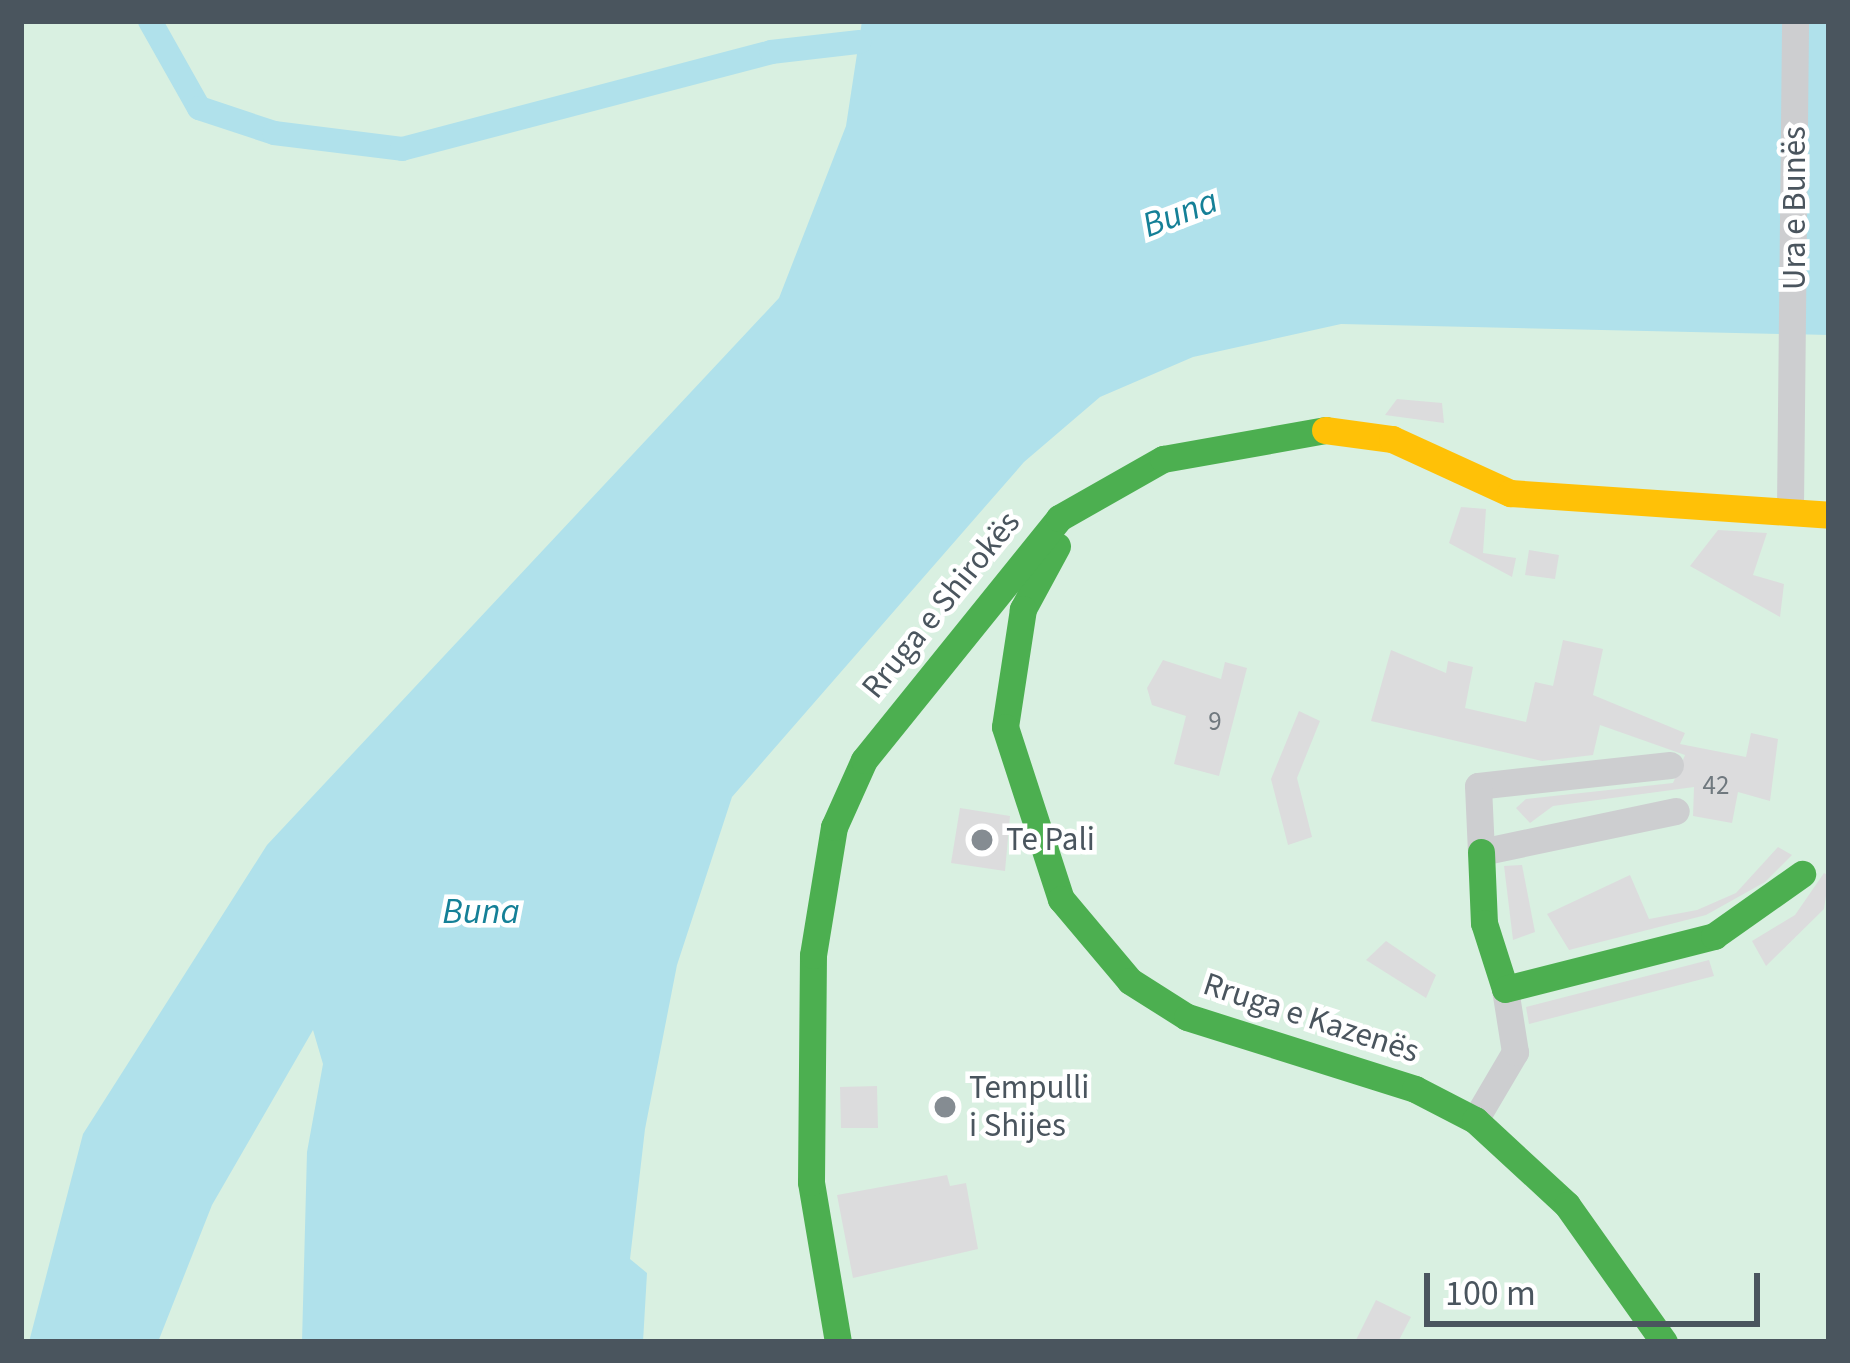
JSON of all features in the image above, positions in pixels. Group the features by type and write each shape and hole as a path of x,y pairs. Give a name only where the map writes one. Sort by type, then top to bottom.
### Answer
{"street":[{"name":"Ura e Bunës","path":"1790,506 1796,395 1795,21"},
{"name":"Rruga e Shirokës","path":"838,1342 812,1207 812,1080 815,938 842,801 1037,539 1126,472 1249,438 1344,429 1510,493 1790,506 1829,515"},
{"name":"Rruga e Kazenës","path":"1126,472 1116,496 1043,561 1010,685 1005,727 1020,793 1061,898 1130,981 1187,1017 1415,1089 1475,1120 1567,1205 1664,1342"},
{"path":"1475,1120 1515,1052 1505,988 1484,923 1478,786 1670,765"},
{"path":"1480,852 1676,811"},
{"path":"1505,988 1714,936 1779,900 1802,874"}],"green space":[{"path":"21,21 1829,21 1829,1342 21,1342"}],"water":[{"name":"Buna","path":"862,21 1829,21 1829,335 1341,324 1193,357 1100,397 1024,462 732,797 677,965 645,1129 630,1259 647,1273 643,1342 302,1342 307,1152 323,1064 313,1030 212,1205 158,1342 29,1342 83,1134 267,845 779,298 846,126"}],"building":[{"path":"1397,399 1442,403 1444,423 1385,415"},
{"path":"1461,507 1486,509 1483,553 1516,558 1512,577 1449,543"},
{"path":"1718,530 1767,533 1753,575 1784,584 1780,617 1690,566"},
{"path":"1529,550 1559,555 1555,579 1525,575"},
{"path":"1563,640 1603,649 1593,695 1685,733 1680,744 1746,757 1751,733 1778,739 1770,801 1738,792 1732,823 1693,816 1694,787 1553,806 1530,823 1516,808 1526,799 1673,783 1685,755 1600,725 1593,755 1542,761 1371,721 1391,650 1446,673 1448,661 1473,667 1465,708 1526,722 1535,682 1553,686"},
{"path":"1163,660 1221,679 1225,662 1247,668 1219,776 1174,764 1186,716 1152,705 1147,688"},
{"path":"1299,711 1320,721 1297,778 1312,837 1288,845 1271,779"},
{"name":"Te Pali","path":"960,808 1010,816 1005,871 951,863"},
{"path":"1778,847 1792,855 1765,882 1706,915 1569,950 1547,914 1630,875 1649,919 1697,910 1736,893"},
{"path":"1522,865 1535,932 1513,940 1504,866"},
{"path":"1824,873 1829,876 1824,909 1766,966 1752,941 1795,915"},
{"path":"1386,941 1436,975 1426,998 1366,960"},
{"path":"1709,960 1714,976 1529,1024 1526,1007"},
{"path":"877,1086 878,1128 841,1128 840,1087"},
{"path":"947,1175 950,1186 966,1183 978,1249 853,1278 837,1195"},
{"path":"1376,1300 1411,1317 1398,1342 1355,1342"}],"waterway":[{"path":"150,21 199,108 274,133 402,149 771,52 859,42"}],"traffic: fast":[{"path":"838,1342 811,1182 813,955 834,827 864,760 1059,518 1163,459 1325,430"},
{"path":"1057,546 1023,609 1005,727 1061,899 1130,981 1187,1017 1415,1089 1475,1120 1567,1205 1664,1342"},
{"path":"1481,852 1484,923 1505,989 1714,936 1802,874"}],"traffic: slow":[{"path":"1325,430 1392,439 1510,493 1829,515"}],"place":[{"name":"Te Pali","path":"982,840"},
{"name":"Tempulli i Shijes","path":"945,1107"}]}
